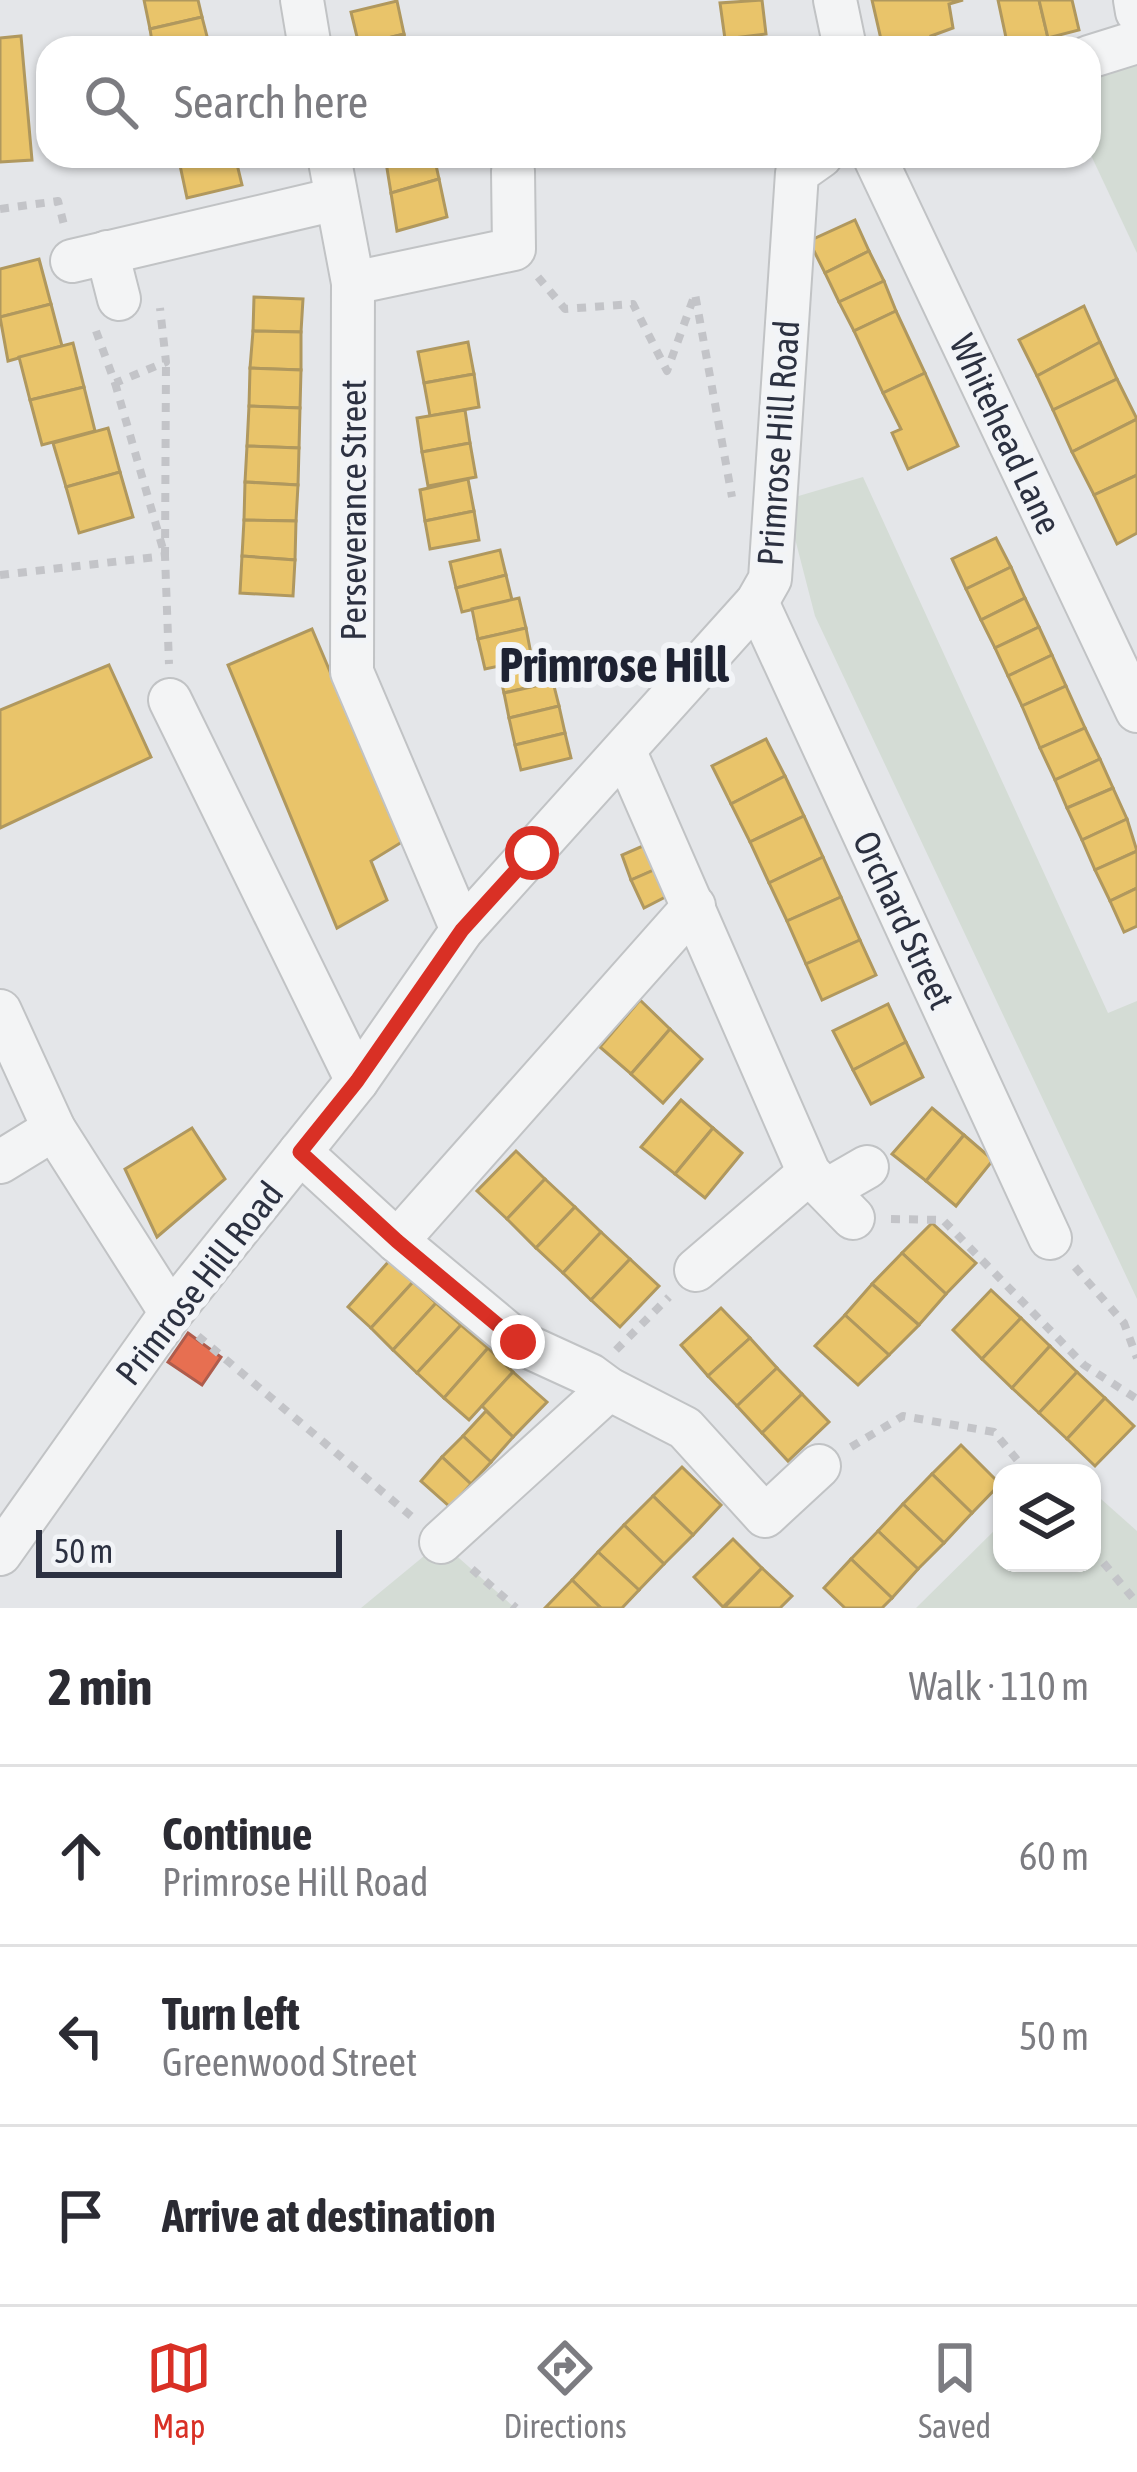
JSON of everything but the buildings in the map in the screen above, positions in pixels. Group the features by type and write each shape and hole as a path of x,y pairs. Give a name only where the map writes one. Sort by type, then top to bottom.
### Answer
{"street":[{"path":"302,0 308,36"},
{"path":"836,0 843,36"},
{"path":"1135,0 1137,12"},
{"path":"1101,53 1137,42"},
{"name":"Perseverance Street","path":"331,168 353,283 352,672 462,930"},
{"name":"Primrose Hill Road","path":"0,1553 171,1313 357,1081 462,930 758,602 770,578 797,173 804,168"},
{"name":"Whitehead Lane","path":"880,168 1137,712"},
{"path":"353,283 514,249 513,171"},
{"path":"119,299 90,257 336,199"},
{"name":"Orchard Street","path":"758,602 1050,1238"},
{"path":"170,700 357,1081"},
{"path":"625,752 830,1194"},
{"path":"397,1241 694,906"},
{"path":"0,1011 54,1129 171,1313"},
{"path":"0,1162 54,1129"},
{"path":"300,1152 518,1342 686,1428 765,1516 819,1466"},
{"path":"696,1270 830,1194 867,1167"},
{"path":"441,1542 600,1382"}],"path":[{"path":"514,249 565,309 633,304 668,371 695,294 734,507"},
{"path":"166,362 170,700"},
{"path":"115,383 165,556"},
{"path":"0,575 165,556"},
{"path":"830,1194 943,1220 1084,1365 1137,1399"},
{"path":"1050,1238 1124,1323 1137,1358"},
{"path":"600,1382 696,1270"},
{"path":"171,1313 516,1608"},
{"path":"819,1466 903,1416 994,1432 1021,1464"},
{"path":"1101,1560 1137,1603"}],"shaded area":[{"path":"1137,47 1137,253 1097,168 1101,168 1101,58"},
{"path":"863,477 1108,1013 1137,1001 1137,1299 815,616 785,500"},
{"path":"1101,1499 1137,1531 1137,1608 916,1608 993,1532 993,1572 1101,1572"},
{"path":"441,1542 515,1608 361,1608"}],"district":[{"name":"Primrose Hill","path":"614,665"}],"route":[{"path":"518,1342 300,1152 357,1081 462,930 532,853"}]}
